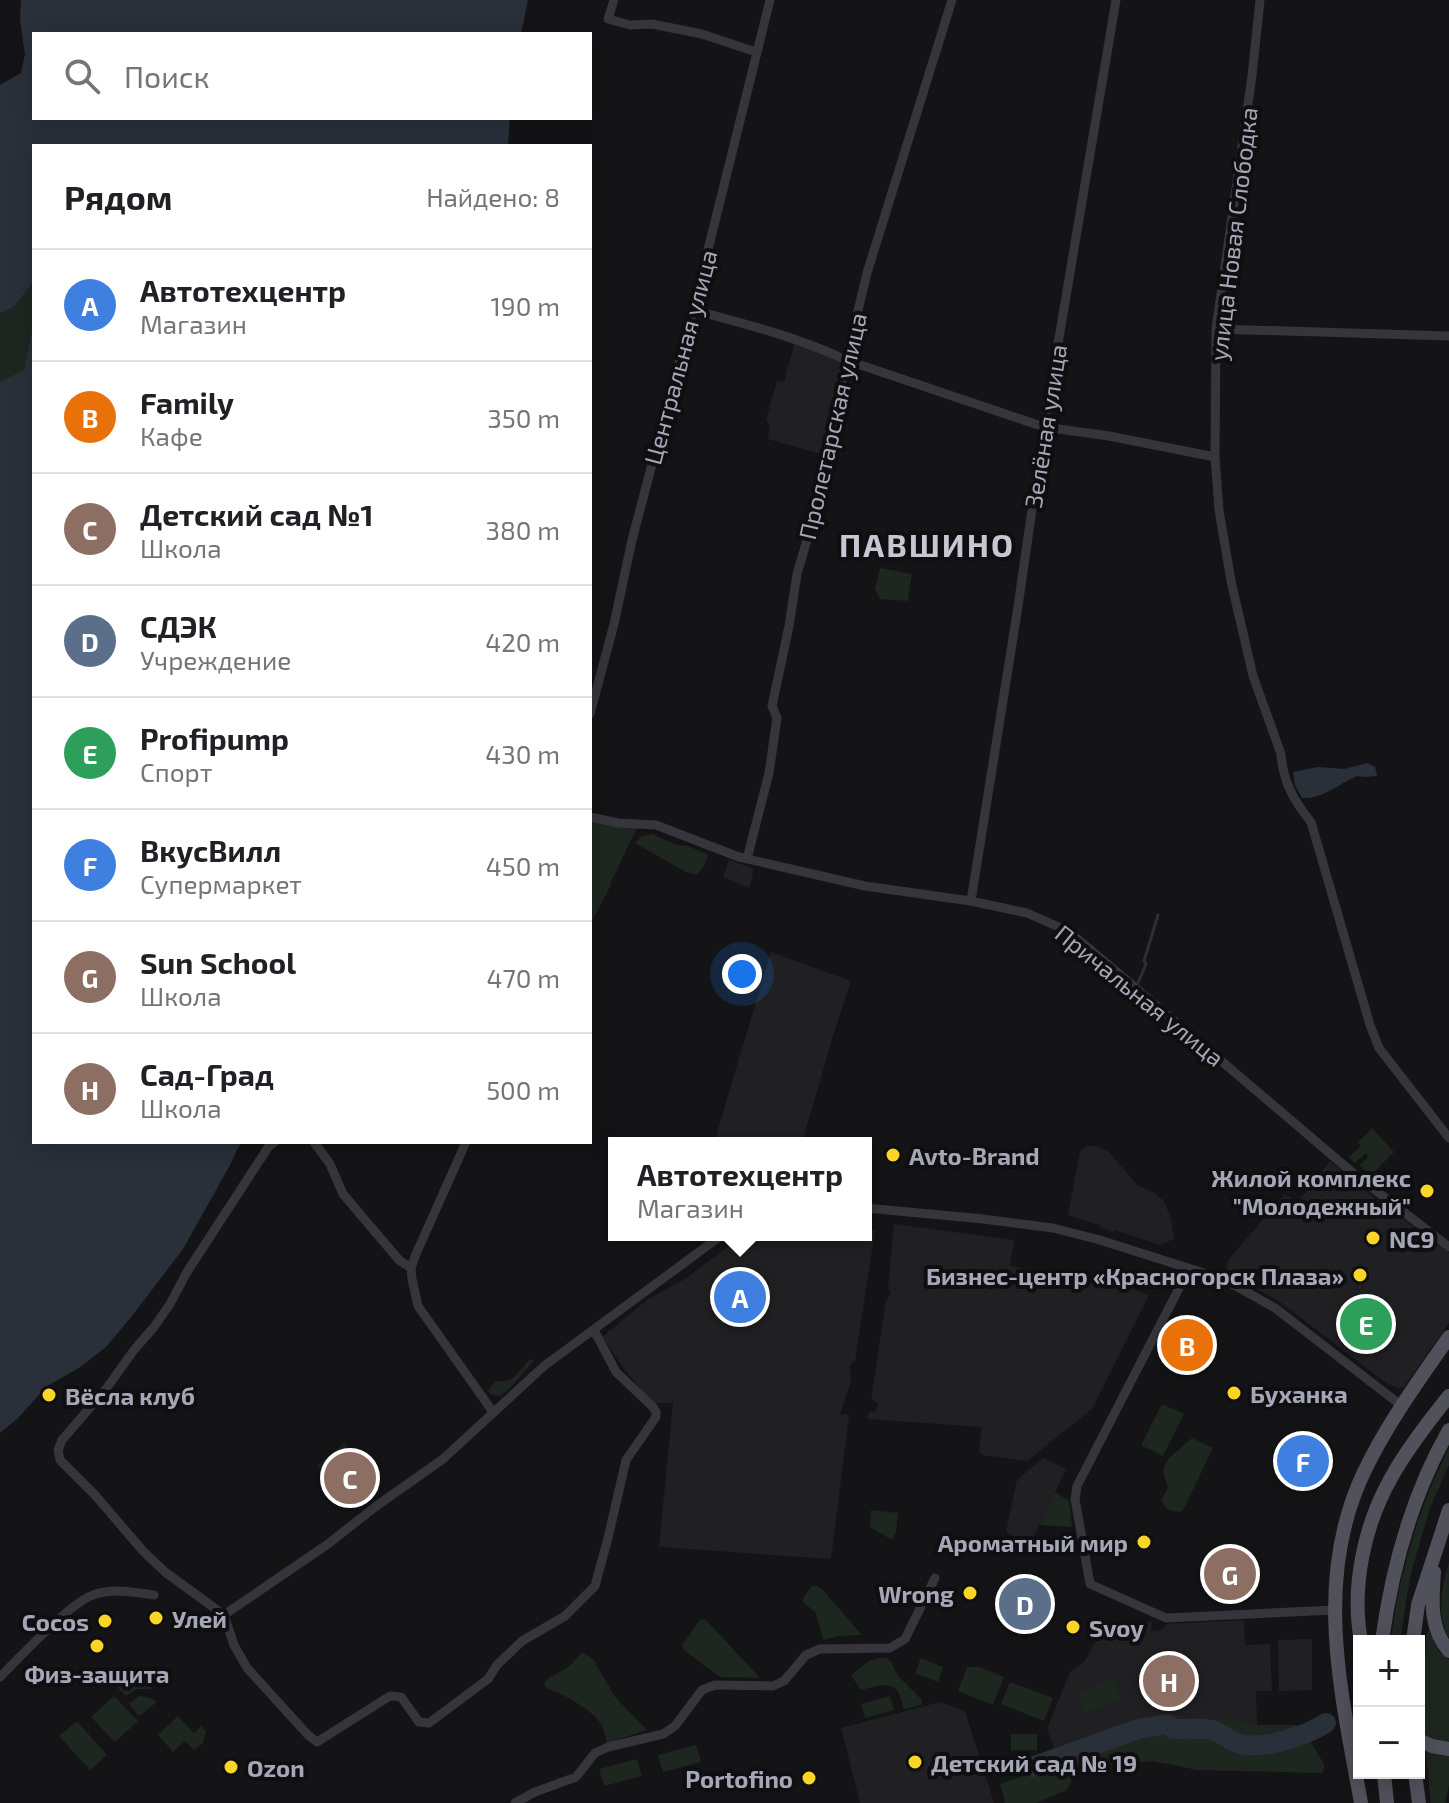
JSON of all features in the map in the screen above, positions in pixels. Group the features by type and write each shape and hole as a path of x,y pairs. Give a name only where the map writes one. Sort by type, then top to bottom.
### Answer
{"main road":[{"path":"1361,1803 1338,1672 1334,1610 1337,1561 1348,1517 1377,1446 1449,1337"},
{"path":"1360,1635 1358,1583 1364,1546 1375,1511 1390,1478 1449,1396"},
{"path":"1383,1635 1403,1538 1428,1470 1446,1436"},
{"path":"1414,1635 1418,1605 1449,1510"},
{"path":"1436,1546 1433,1619 1441,1642 1449,1651"},
{"path":"1425,1743 1449,1749"},
{"path":"1385,1779 1387,1803"},
{"path":"1416,1779 1419,1803"}],"street":[{"path":"614,0 608,19 630,25 652,24 702,34 756,52"},
{"name":"Центральная улица","path":"592,706 770,0"},
{"name":"Пролетарская улица","path":"747,859 769,773 777,718 772,706 797,574 830,448 846,360 867,273 952,0"},
{"name":"Зелёная улица","path":"971,901 1044,427 1116,0"},
{"name":"улица Новая Слободка","path":"1260,0 1216,329 1215,457 1219,510 1231,581 1253,676 1281,754 1287,785 1295,802 1311,822 1370,1025 1379,1048 1446,1135"},
{"path":"693,310 779,333 846,360 1044,427 1215,457"},
{"path":"1216,329 1449,336"},
{"name":"Причальная улица","path":"592,817 618,823 656,825 747,859 865,886 971,901 1027,913 1068,931 1353,1173 1449,1247"},
{"path":"272,1144 154,1327 62,1440 58,1450 60,1460 143,1551 165,1572 224,1615 234,1645 247,1668 317,1742 390,1696 401,1697 419,1722 429,1723 488,1679 497,1665 522,1641 565,1616 595,1586 626,1460 656,1417 656,1412 616,1372 594,1330"},
{"path":"315,1144 330,1164 343,1194 399,1260 411,1268"},
{"path":"465,1144 411,1268 418,1306 493,1412"},
{"path":"872,1209 1053,1228 1100,1240 1236,1286 1275,1308 1402,1406"},
{"path":"224,1615 328,1544 443,1459 544,1366 714,1241"},
{"path":"1189,1269 1077,1486 1075,1499 1090,1584 1166,1618 1334,1610"},
{"path":"515,1803 576,1777 599,1751 663,1734 675,1726 702,1690 715,1685 773,1686 784,1681 806,1655 820,1649 890,1648 905,1639 935,1578"},
{"path":"0,1677 79,1603 91,1596 128,1590 154,1595"}],"shaded area":[{"path":"21,0 528,0 521,32 32,32 32,120 510,120 508,144 32,144 32,284 14,307 0,313 0,85 21,73 25,54 20,20"},
{"path":"32,284 32,329 24,371 0,382 0,313 14,307"},
{"path":"32,329 32,1144 241,1144 183,1249 132,1316 106,1347 79,1368 47,1386 0,1433 0,382 24,370"},
{"path":"795,342 843,365 821,454 768,439 770,424 766,420 777,381 784,382"},
{"path":"880,568 912,574 908,601 880,599 875,589"},
{"path":"1368,763 1375,767 1377,776 1357,776 1317,796 1302,798 1295,785 1293,772 1318,767 1344,769"},
{"path":"592,822 637,827 592,921"},
{"path":"652,834 708,855 704,866 697,875 686,872 635,843 642,836"},
{"path":"729,860 754,869 749,888 723,877"},
{"path":"771,952 851,981 804,1137 716,1137"},
{"path":"1372,1128 1394,1152 1370,1176 1360,1165 1368,1157 1366,1153 1355,1163 1349,1157 1361,1146 1358,1142"},
{"path":"1086,1146 1107,1150 1138,1186 1164,1201 1174,1239 1160,1245 1068,1215 1080,1152"},
{"path":"1330,1161 1449,1253 1449,1323 1404,1387 1389,1385 1280,1302 1225,1273 1228,1260 1285,1194 1297,1203"},
{"path":"894,1224 1014,1240 1010,1266 1096,1283 1106,1279 1149,1295 1092,1409 1027,1461 982,1455 979,1451 982,1427 867,1419 869,1412 876,1411 878,1403 871,1400 886,1301 891,1293 888,1288"},
{"path":"872,1230 875,1230 855,1361 850,1365 851,1382 840,1414 849,1415 831,1559 659,1547 673,1403 652,1403 602,1337 647,1300 683,1280 736,1241 872,1241"},
{"path":"530,1359 534,1361 511,1387 500,1396 490,1394 488,1390 496,1381 511,1379"},
{"path":"1162,1404 1184,1414 1163,1456 1141,1445"},
{"path":"1192,1438 1213,1448 1182,1512 1168,1510 1161,1501 1168,1488 1163,1470 1169,1458"},
{"path":"344,1443 380,1490 354,1510 317,1466"},
{"path":"1449,1448 1449,1465 1430,1508 1410,1577 1401,1635 1392,1635 1411,1542"},
{"path":"1043,1458 1066,1469 1030,1544 1006,1532 1017,1480"},
{"path":"1055,1492 1069,1501 1072,1527 1039,1525"},
{"path":"871,1510 898,1513 892,1540 870,1527"},
{"path":"1449,1562 1449,1638 1441,1610"},
{"path":"812,1586 822,1589 862,1635 823,1640 816,1613 803,1602"},
{"path":"703,1619 760,1678 720,1677 684,1650 683,1644"},
{"path":"1244,1620 1245,1645 1270,1644 1272,1691 1256,1691 1257,1725 1245,1722 1123,1726 1054,1748 1047,1729 1070,1672 1084,1662 1105,1624 1152,1622 1151,1631 1162,1630 1167,1624"},
{"path":"1427,1632 1438,1650 1449,1660 1449,1784 1445,1803 1431,1803 1425,1732"},
{"path":"1312,1639 1312,1690 1279,1691 1278,1640"},
{"path":"583,1652 593,1659 615,1697 647,1730 607,1743 601,1724 591,1713 546,1688 544,1684 549,1678 570,1665"},
{"path":"879,1658 891,1662 898,1676 922,1700 921,1705 904,1709 893,1687 861,1690 851,1675 869,1661"},
{"path":"921,1658 943,1667 938,1682 915,1673"},
{"path":"967,1667 980,1667 1004,1677 993,1705 958,1691"},
{"path":"154,1675 151,1689 137,1689 126,1696 114,1684 130,1676"},
{"path":"1113,1678 1121,1698 1086,1713 1077,1693"},
{"path":"1010,1682 1053,1698 1044,1721 1001,1704"},
{"path":"114,1696 138,1721 115,1742 91,1717"},
{"path":"139,1696 157,1702 139,1716 129,1704"},
{"path":"890,1696 894,1710 865,1718 861,1704"},
{"name":"Детский сад № 19","path":"940,1702 965,1711 994,1803 860,1803 841,1728"},
{"path":"178,1716 194,1733 201,1726 206,1731 203,1743 194,1750 185,1741 173,1752 158,1735"},
{"path":"1231,1719 1257,1725 1300,1725 1324,1764 1323,1773 1197,1770 1153,1761 1099,1766 1072,1779 1067,1790 1036,1803 1005,1803 1000,1784 1104,1746 1123,1726"},
{"path":"77,1721 107,1755 90,1770 59,1736"},
{"path":"1011,1734 1037,1734 1037,1750 1011,1750"},
{"path":"696,1745 701,1762 663,1772 658,1755"},
{"path":"637,1759 642,1776 604,1786 599,1769"}],"waterway":[{"path":"1138,983 1158,915"},
{"path":"1032,1767 1138,1729 1168,1724 1173,1729 1212,1730 1236,1743 1261,1745 1284,1741 1326,1723"}],"place":[{"name":"Avto-Brand","path":"893,1155"},
{"name":"Жилой комплекс \"Молодежный\"","path":"1427,1191"},
{"name":"NC9","path":"1373,1238"},
{"name":"Бизнес-центр «Красногорск Плаза»","path":"1360,1275"},
{"name":"Автотехцентр","path":"740,1297"},
{"name":"Profipump","path":"1366,1324"},
{"name":"Family","path":"1187,1345"},
{"name":"Буханка","path":"1234,1393"},
{"name":"Вёсла клуб","path":"49,1395"},
{"name":"ВкусВилл","path":"1303,1461"},
{"name":"Детский сад №1","path":"350,1478"},
{"name":"Ароматный мир","path":"1144,1542"},
{"name":"Sun School","path":"1230,1574"},
{"name":"Wrong","path":"970,1593"},
{"name":"СДЭК","path":"1025,1604"},
{"name":"Улей","path":"156,1618"},
{"name":"Cocos","path":"105,1621"},
{"name":"Svoy","path":"1073,1627"},
{"name":"Физ-защита","path":"97,1646"},
{"name":"Сад-Град","path":"1169,1681"},
{"name":"Детский сад № 19","path":"915,1762"},
{"name":"Ozon","path":"231,1767"},
{"name":"Portofino","path":"809,1778"}],"district":[{"name":"ПАВШИНО","path":"927,544"}]}
